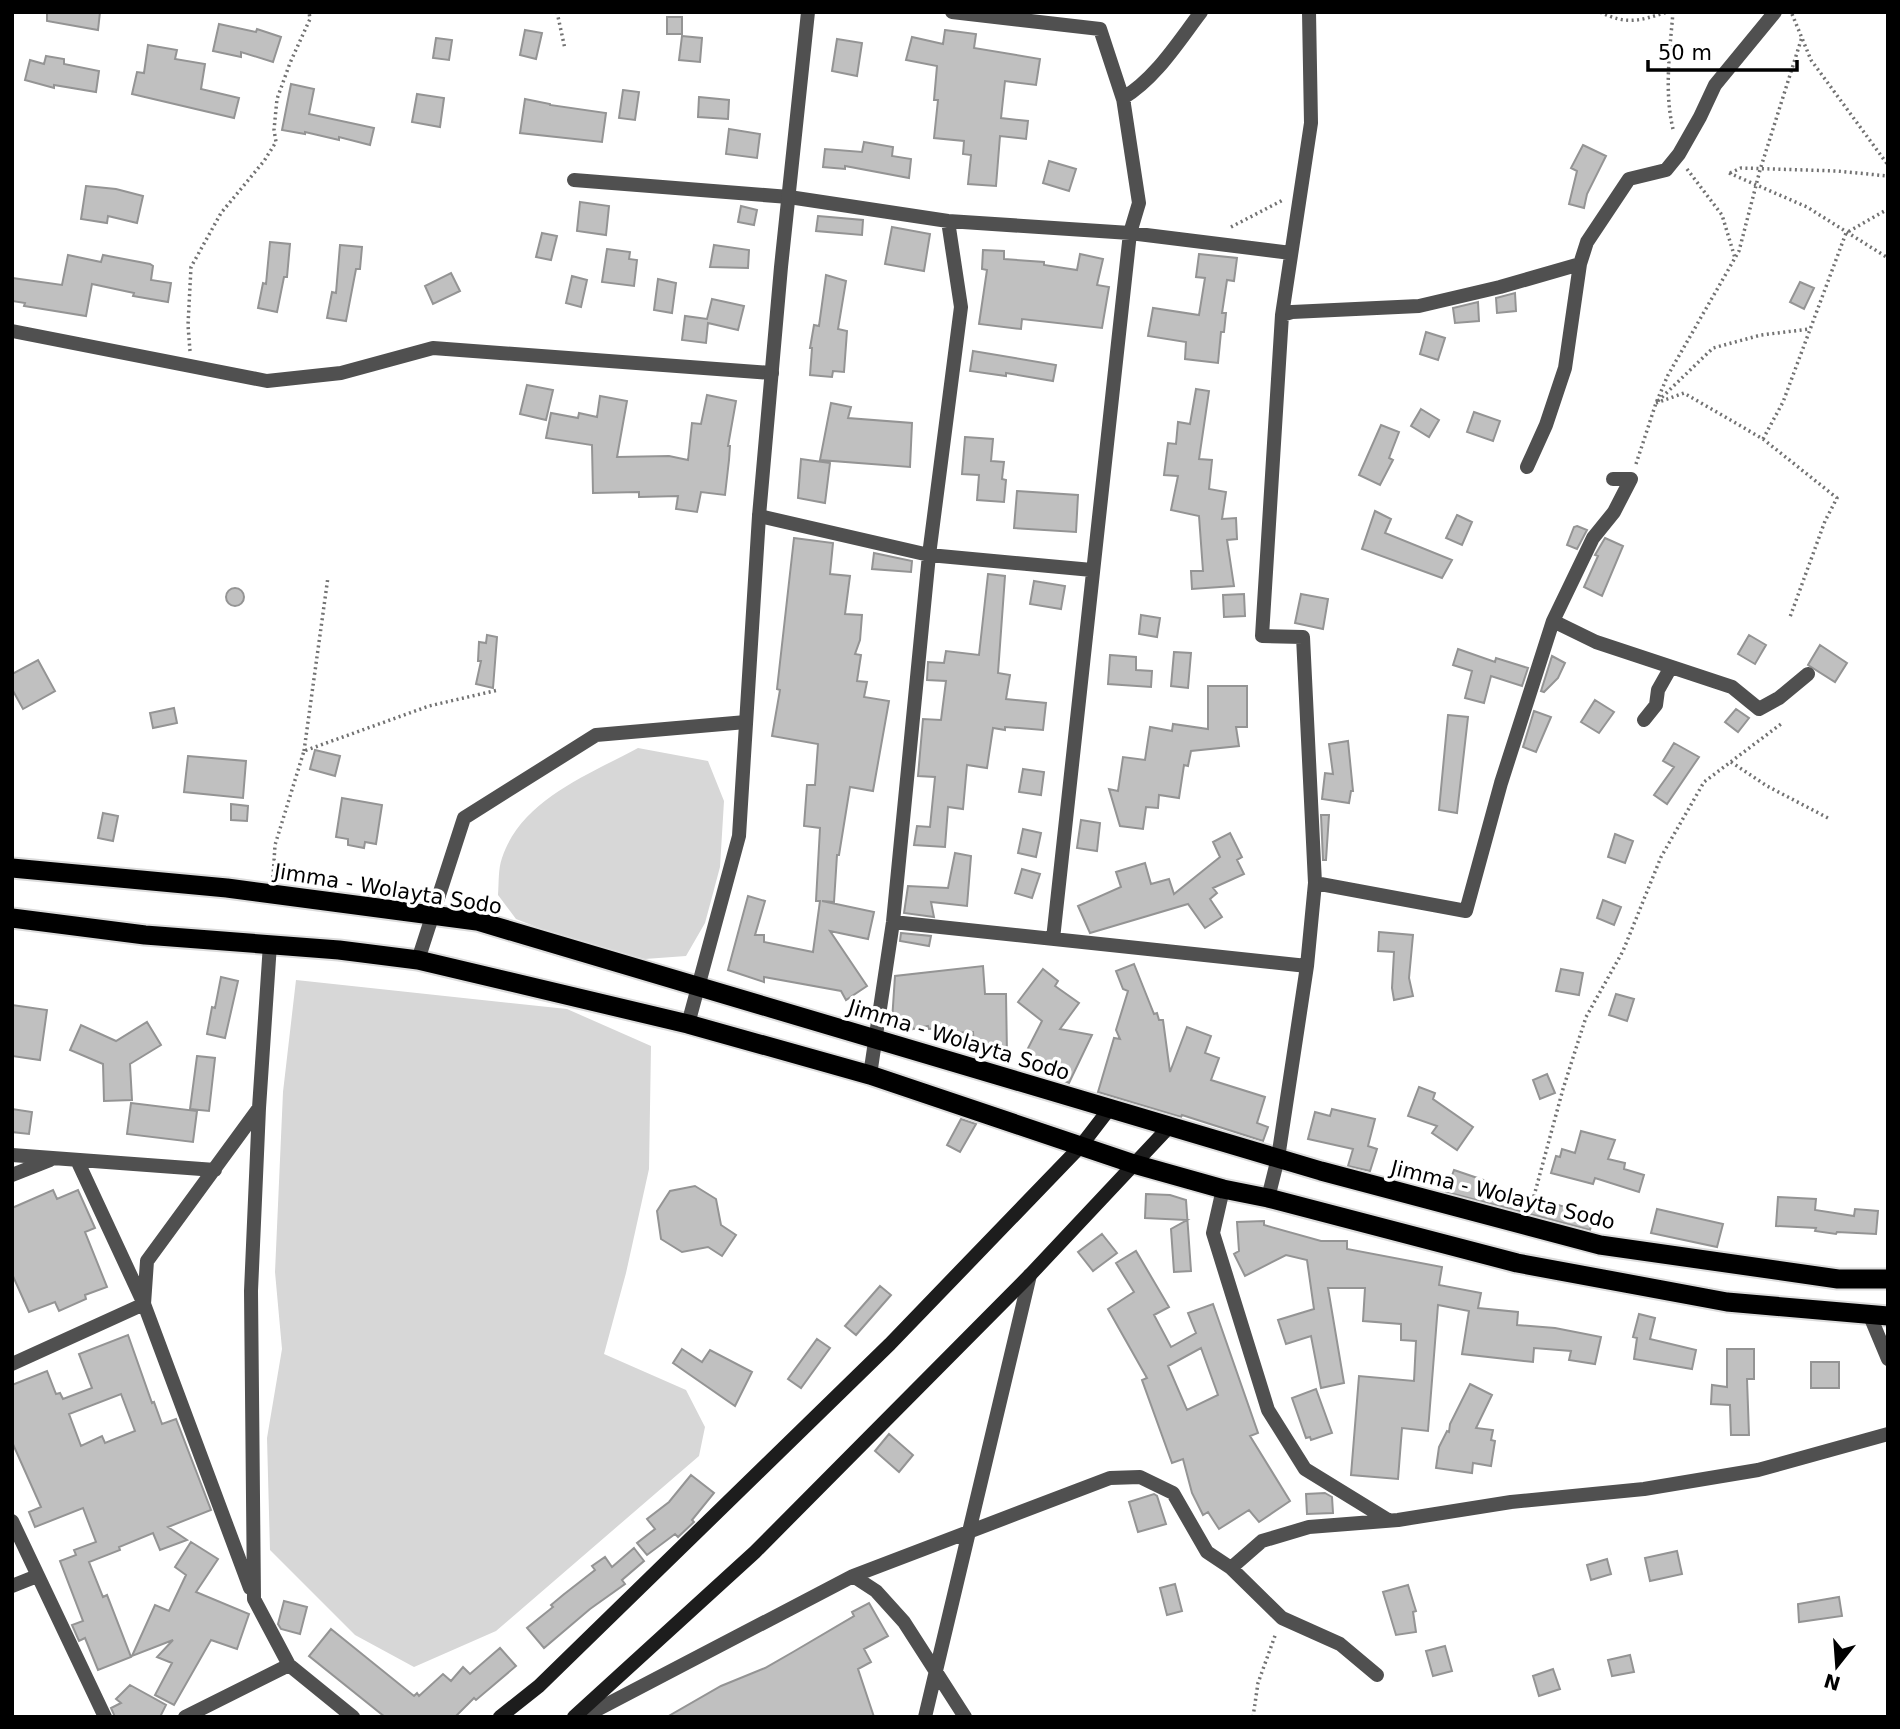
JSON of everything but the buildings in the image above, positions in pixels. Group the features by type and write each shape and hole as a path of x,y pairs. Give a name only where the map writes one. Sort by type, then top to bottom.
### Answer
{"highway":[{"name":"Jimma - Wolayta Sodo","path":"12,868 272,894 477,921 1278,1158 1600,1245 1838,1279 1888,1279"},
{"path":"12,918 145,935 270,944 418,960 688,1024 870,1074 1135,1164 1223,1189 1268,1198 1517,1263 1727,1302 1879,1316"}],"main road":[{"path":"499,1717 539,1686 890,1345 1080,1147 1110,1108"},
{"path":"574,1717 755,1552 1030,1275 1170,1126"}],"street":[{"path":"688,1024 739,836 759,516 808,12"},
{"path":"952,12 988,14 1100,29 1124,102 1139,203 1130,233 1053,939"},
{"path":"1124,102 1123,98 1138,89 1171,52 1201,12"},
{"path":"1268,1198 1278,1158 1307,966 1315,883 1303,637 1262,636 1282,315 1311,123 1309,12"},
{"path":"1527,467 1546,425 1565,368 1580,264 1587,242 1629,179 1666,170 1679,154 1715,85 1775,12"},
{"path":"574,180 789,197 948,220 1130,233 1291,253"},
{"path":"870,1074 893,922 929,555 961,307 948,220"},
{"path":"1282,315 1292,312 1419,306 1580,264"},
{"path":"12,331 267,381 341,373 433,348 772,373"},
{"path":"1315,883 1466,911 1500,783 1553,621 1593,538 1614,512 1631,479 1613,479"},
{"path":"759,516 929,555 1092,570"},
{"path":"1553,621 1596,642 1732,687 1759,709 1779,698 1808,674"},
{"path":"1644,720 1656,705 1658,690 1671,667"},
{"path":"418,960 464,818 596,735 746,722"},
{"path":"893,922 1307,966"},
{"path":"254,1599 251,1291 270,944"},
{"path":"144,1304 147,1261 259,1108"},
{"path":"12,1155 215,1170"},
{"path":"12,1175 54,1158"},
{"path":"77,1160 144,1304 254,1599 289,1665 353,1717"},
{"path":"1223,1189 1213,1233 1268,1410 1305,1469 1388,1520"},
{"path":"925,1717 1030,1275"},
{"path":"12,1364 144,1304"},
{"path":"1879,1316 1888,1359"},
{"path":"1231,1568 1262,1541 1308,1527 1644,1489 1758,1470 1888,1434"},
{"path":"583,1717 853,1576 1110,1478 1140,1477 1172,1493 1208,1552 1231,1568 1282,1618 1340,1644 1377,1675"},
{"path":"12,1521 104,1717"},
{"path":"12,1586 37,1576"},
{"path":"853,1576 876,1591 904,1622 965,1717"},
{"path":"185,1717 289,1665"}],"path":[{"path":"192,366 188,325 191,267 221,213 264,161 276,142 274,130 277,99 310,19 309,12"},
{"path":"557,12 565,49"},
{"path":"1600,12 1637,22 1667,12"},
{"path":"1673,12 1669,63 1670,119 1679,154 1690,174 1722,215 1735,258"},
{"path":"1791,12 1811,60 1888,165"},
{"path":"1631,479 1668,375 1739,251 1760,170 1802,37"},
{"path":"1888,176 1837,171 1741,168 1729,173 1807,207 1888,258"},
{"path":"1202,242 1301,191"},
{"path":"1763,439 1783,402 1846,233 1888,209"},
{"path":"1656,403 1713,348 1761,335 1810,329"},
{"path":"1656,403 1684,393 1763,439 1836,498 1790,617"},
{"path":"272,894 275,845 304,751 328,577"},
{"path":"304,751 429,706 498,690"},
{"path":"1527,1226 1563,1089 1586,1017 1623,951 1661,857 1704,782 1781,724"},
{"path":"1731,762 1767,786 1828,818"},
{"path":"1253,1717 1258,1683 1282,1618"}],"shaded area":[{"path":"638,748 708,761 724,801 720,867 705,923 686,956 645,959 572,941 516,919 498,895 502,858 511,838 524,820 558,791"},
{"path":"296,980 567,1009 651,1046 649,1169 626,1273 604,1354 686,1390 705,1427 699,1456 496,1631 414,1667 355,1635 270,1550 267,1438 282,1349 275,1272 283,1092"}]}
